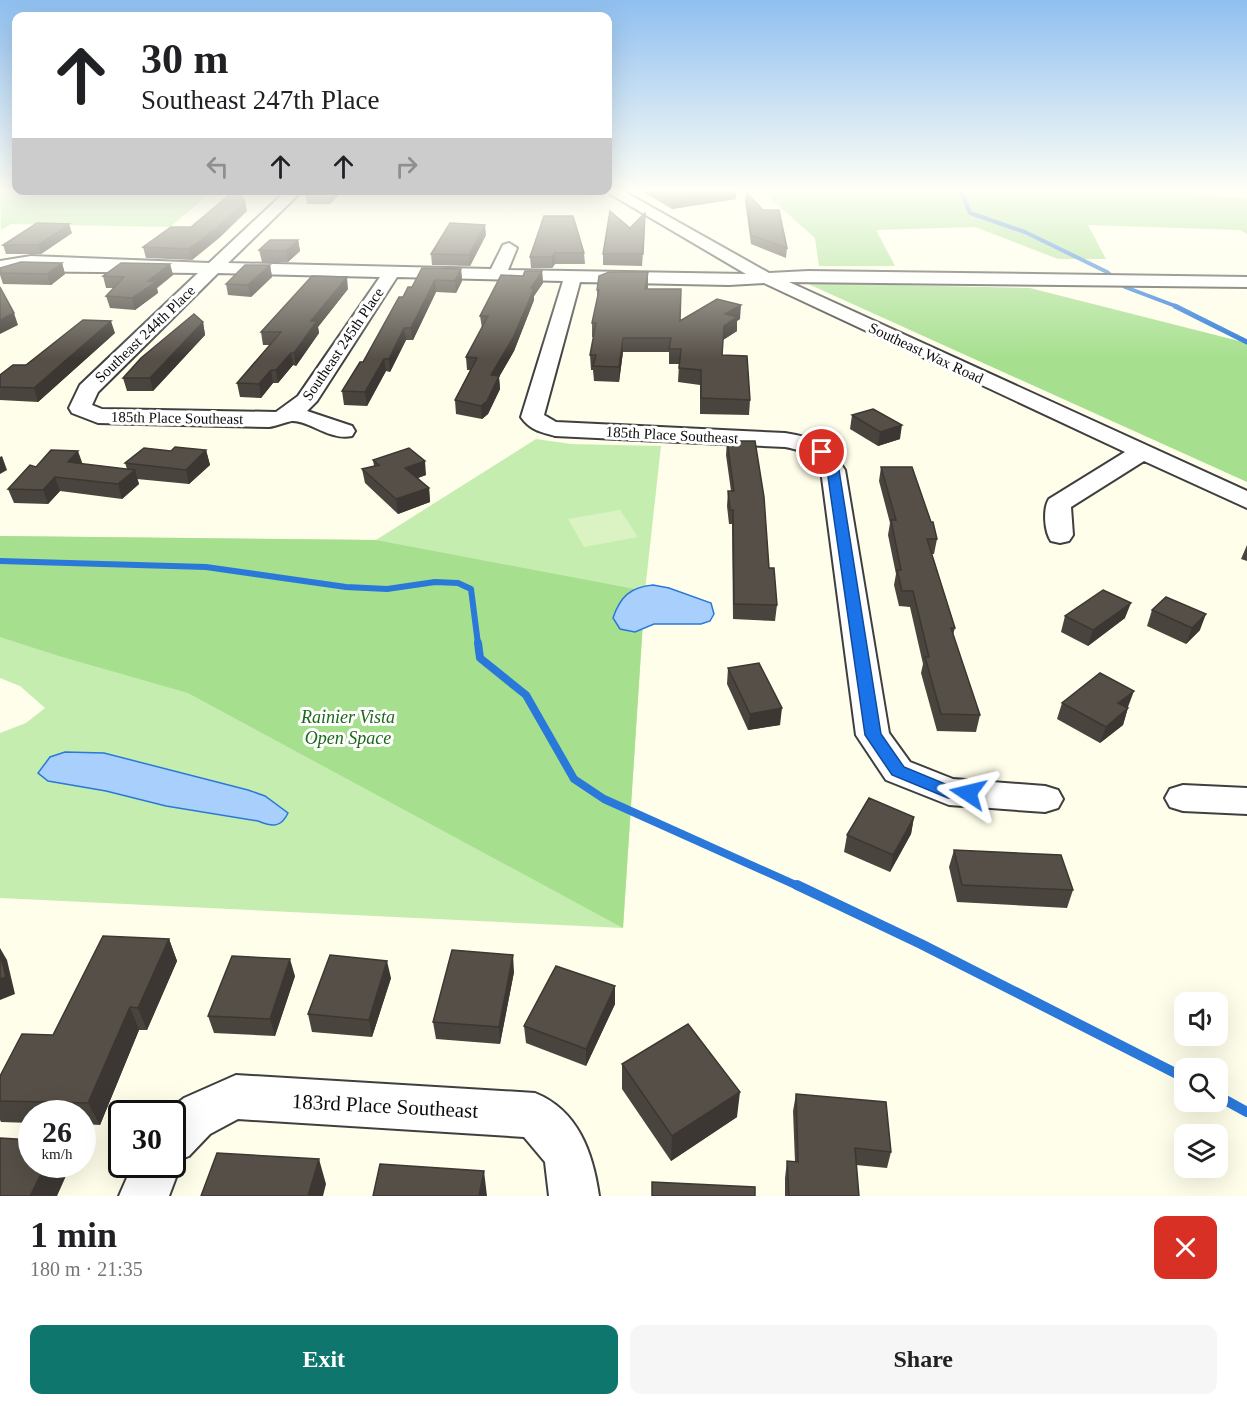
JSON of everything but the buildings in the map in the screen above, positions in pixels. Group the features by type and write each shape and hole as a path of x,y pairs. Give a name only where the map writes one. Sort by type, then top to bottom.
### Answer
{"street":[{"name":"Southeast 244th Place","path":"80,408 88,390 236,247"},
{"name":"Southeast Wax Road","path":"711,247 764,277 1247,500"},
{"path":"497,274 509,248"},
{"path":"5,266 122,268 138,266 729,280 764,277 1247,282"},
{"name":"Southeast 245th Place","path":"291,413 306,401 392,272"},
{"name":"185th Place Southeast","path":"573,276 532,417 541,425 555,429 784,440 805,443 822,452 833,470 873,735 898,771 948,792 1045,799"},
{"name":"185th Place Southeast","path":"80,408 89,414 118,416 269,420 282,418 291,413"},
{"path":"291,413 344,431"},
{"path":"1059,535 1058,504 1142,452"},
{"path":"1183,798 1247,801"},
{"name":"183rd Place Southeast","path":"189,1126 236,1097 535,1115 558,1138 569,1156 574,1196"},
{"path":"144,1196 151,1178"}],"green space":[{"path":"816,247 885,247 895,266 819,266"},
{"path":"1026,247 1100,247 1106,259 1058,259"},
{"path":"806,283 1030,288 1247,343 1247,482"},
{"name":"Rainier Vista Open Space","path":"536,439 571,444 661,446 645,591 623,928 0,898 0,733 26,723 45,708 20,686 0,678 0,536 376,540"},
{"path":"620,510 638,537 584,547 568,519"},
{"name":"Rainier Vista Open Space","path":"0,536 376,540 645,591 623,928 188,693 0,637"}],"water":[{"path":"653,585 669,588 711,603 714,614 710,621 701,624 654,624 635,632 620,629 613,618 619,604 632,591"},
{"path":"65,752 104,753 248,790 265,796 288,813 279,824 268,824 166,806 106,791 48,781 38,773 50,757"}],"waterway":[{"path":"1055,247 1107,272 1125,287 1178,307"},
{"path":"1175,306 1247,342"},
{"path":"0,561 206,567 346,587 387,589 435,582 458,583 471,589 478,644"},
{"path":"478,643 480,658 526,695 574,779 604,799 800,887"},
{"path":"797,885 921,944 1174,1072"},
{"path":"1228,1102 1247,1112"}],"route":[{"path":"822,452 833,470 873,735 898,771 948,792 968,793"}]}
